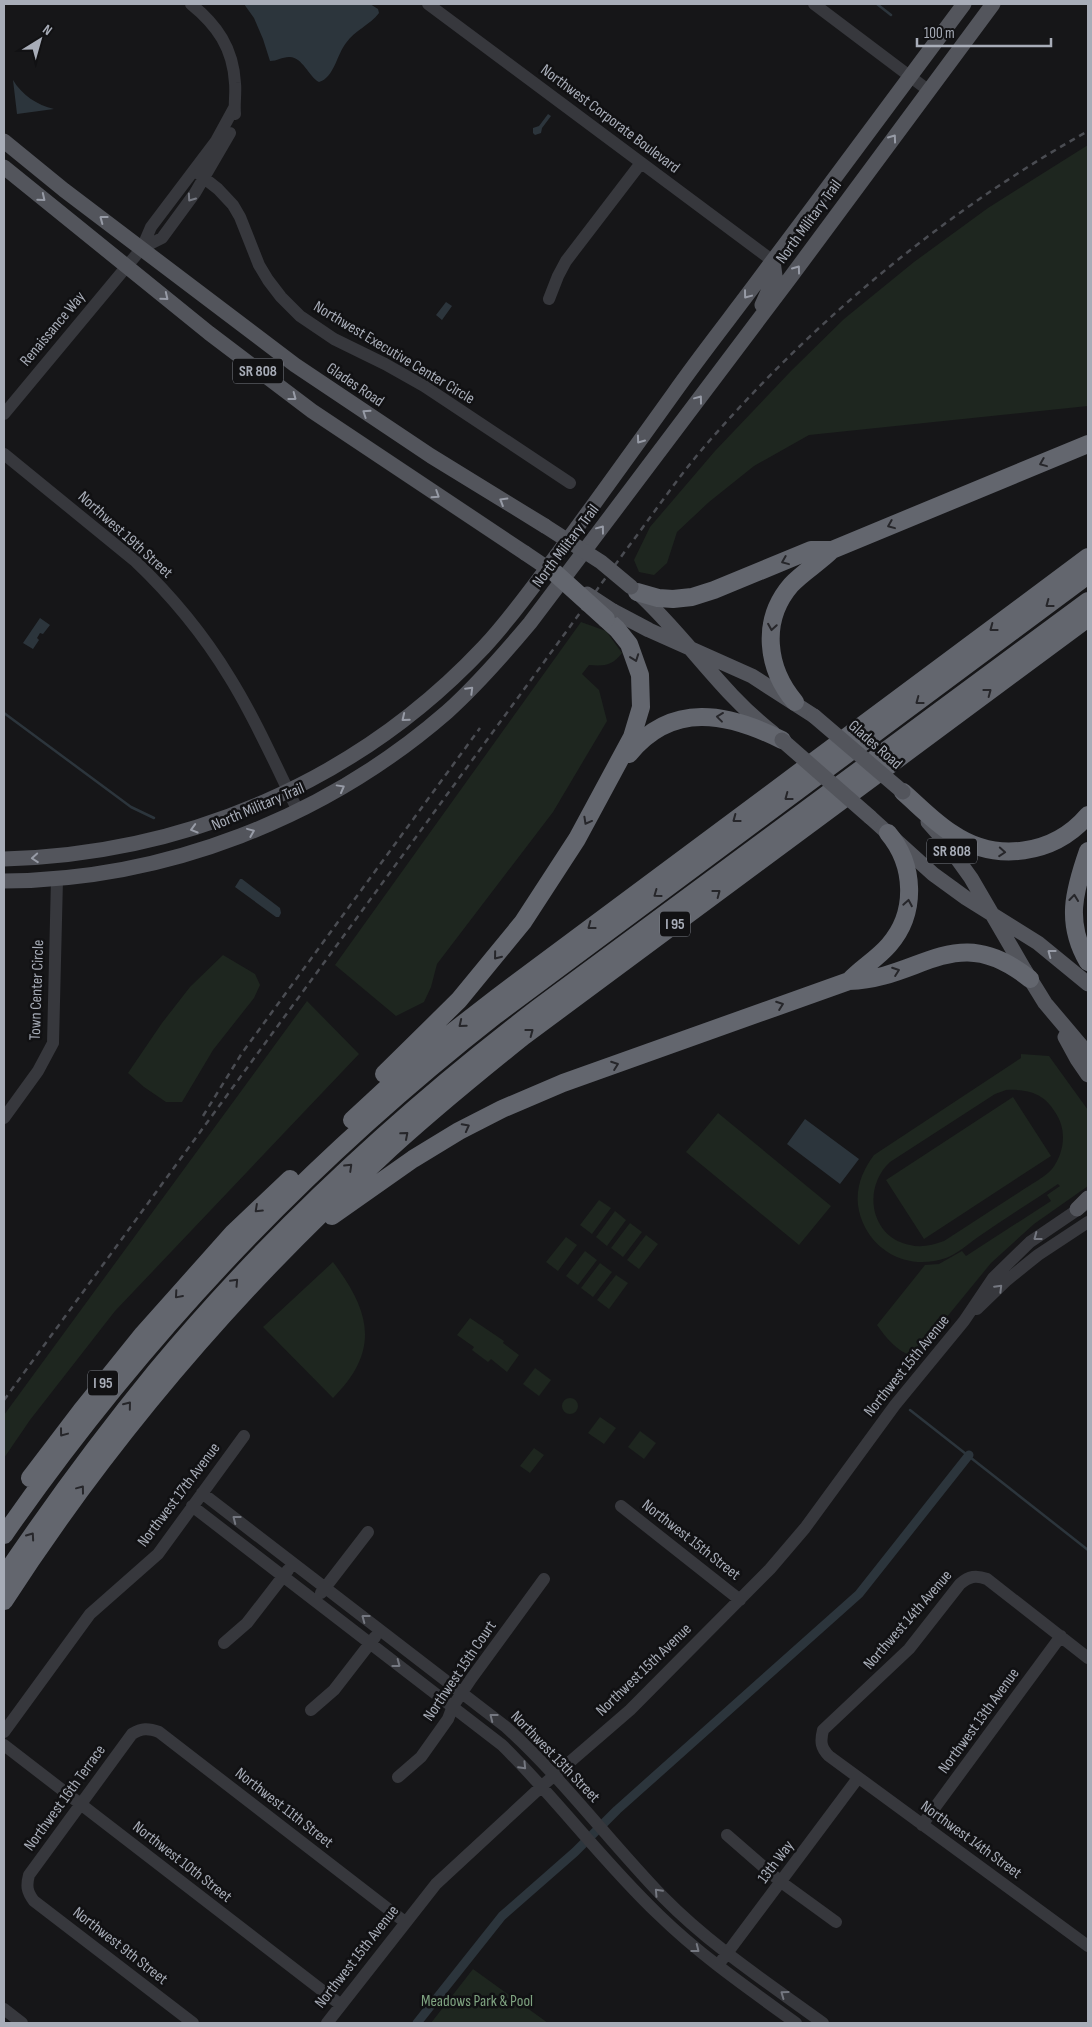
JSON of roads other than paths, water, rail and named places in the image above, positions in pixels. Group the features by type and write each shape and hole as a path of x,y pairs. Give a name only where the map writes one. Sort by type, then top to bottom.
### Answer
{"highway":[{"path":"795,702 783,686 774,668 771,650 773,623 778,605 789,587 832,550 1088,444"},
{"path":"634,589 666,599 692,597 714,590 811,550 832,550"},
{"name":"I 95","path":"4,1515 106,1378 210,1258 233,1233 395,1079 496,998 1088,558"},
{"path":"345,1128 378,1080 459,1000 518,929 561,866 636,730 642,691 640,675 632,650 610,615 555,573"},
{"path":"4,1535 86,1424 163,1331 240,1246 355,1133 423,1074 496,1015 1088,575"},
{"path":"4,1576 77,1472 173,1351 267,1248 367,1151 460,1069 531,1013 1088,601"},
{"name":"I 95","path":"4,1601 70,1504 130,1426 214,1325 281,1254 395,1143 524,1036 1088,618"},
{"path":"611,778 643,739 660,728 682,719 699,716 727,718 752,726 782,740"},
{"path":"902,792 954,835 988,850 1016,852 1044,846 1067,835 1088,815"},
{"path":"849,981 890,944 900,928 907,909 910,889 906,864 901,851 888,833"},
{"path":"1088,851 1076,888 1074,914 1077,936 1088,962"},
{"path":"281,1254 401,1166 459,1131 502,1109 563,1083 849,981 870,980 939,956 963,952 979,953 1010,964 1030,979"}],"main road":[{"name":"North Military Trail","path":"4,859 74,854 138,844 202,827 288,792 349,758 435,694 483,648 515,612 673,394 964,4"},
{"name":"North Military Trail","path":"4,881 56,879 137,866 192,852 250,832 298,811 361,777 410,742 448,711 496,664 530,624 993,4"},
{"name":"Glades Road","path":"4,141 64,190 253,334 335,392 431,456 601,562 634,589 664,618 726,690 753,716 933,874 1038,943 1088,984"},
{"name":"SR 808","path":"4,167 224,344 312,411 555,573"},
{"path":"749,333 773,281 775,271 773,261"},
{"name":"Glades Road","path":"610,615 752,676 795,702 814,716 902,792 960,861 994,915 1030,979 1054,1015 1088,1054"},
{"path":"1054,1015 1077,1059 1088,1074"}],"street":[{"path":"142,248 162,238 231,131 235,118 235,82 228,47 212,23 191,4"},
{"name":"Northwest Corporate Boulevard","path":"428,4 773,261"},
{"path":"814,4 928,90"},
{"path":"142,248 151,227 216,141 234,108"},
{"path":"549,299 566,261 641,163"},
{"name":"Northwest Executive Center Circle","path":"202,176 228,198 237,210 255,256 268,280 280,297 300,316 334,339 410,378 570,483"},
{"name":"Renaissance Way","path":"4,414 142,248"},
{"name":"Northwest 19th Street","path":"4,454 134,560 194,626 239,693 298,811"},
{"name":"Town Center Circle","path":"4,1118 38,1071 53,1043 56,879"},
{"name":"Northwest 15th Avenue","path":"964,1321 986,1286 1009,1262 1039,1236 1085,1203"},
{"name":"Northwest 15th Avenue","path":"327,2023 436,1884 554,1775 630,1710 740,1600 792,1544 895,1405 964,1321 1007,1280 1038,1255 1088,1222"},
{"name":"Northwest 17th Avenue","path":"4,1732 90,1614 158,1554 244,1436"},
{"name":"Northwest 13th Street","path":"202,1493 518,1738 554,1775 664,1898 728,1953 823,2023"},
{"name":"Northwest 13th Street","path":"192,1506 502,1745 542,1786 660,1916 689,1943 718,1966 796,2023"},
{"name":"Northwest 15th Street","path":"621,1506 740,1600"},
{"path":"315,1601 368,1532"},
{"path":"224,1643 247,1623 293,1563"},
{"name":"Northwest 14th Avenue","path":"835,1760 823,1749 821,1740 823,1730 908,1649 967,1577 978,1575 988,1579 1061,1636"},
{"name":"Northwest 15th Court","path":"398,1777 421,1757 448,1719 453,1706 544,1579"},
{"path":"311,1710 334,1690 381,1630"},
{"path":"1061,1636 1088,1658"},
{"name":"Northwest 13th Avenue","path":"922,1825 1061,1636"},
{"name":"Northwest 11th Street","path":"141,1729 150,1728 159,1732 405,1922"},
{"name":"Northwest 16th Terrace","path":"28,1893 26,1884 29,1875 132,1734 141,1729"},
{"name":"Northwest 10th Street","path":"4,1745 341,2005"},
{"name":"Northwest 14th Street","path":"835,1760 1088,1946"},
{"name":"13th Way","path":"718,1966 858,1778"},
{"path":"727,1835 781,1882 836,1922"},
{"name":"Northwest 9th Street","path":"28,1893 34,1901 193,2023"},
{"path":"4,2009 22,2023"}],"waterway":[{"path":"877,4 891,15"},
{"path":"4,713 131,807 154,818"},
{"path":"910,1410 1088,1550"},
{"path":"417,2023 502,1916 575,1852 617,1810 859,1594 969,1455"}],"railway":[{"path":"4,1400 626,550 711,439 796,350 887,269 984,196 1035,162 1088,131"},
{"path":"203,1116 242,1053 480,728"}],"park label":[{"name":"Meadows Park & Pool","path":"477,2001"}]}
